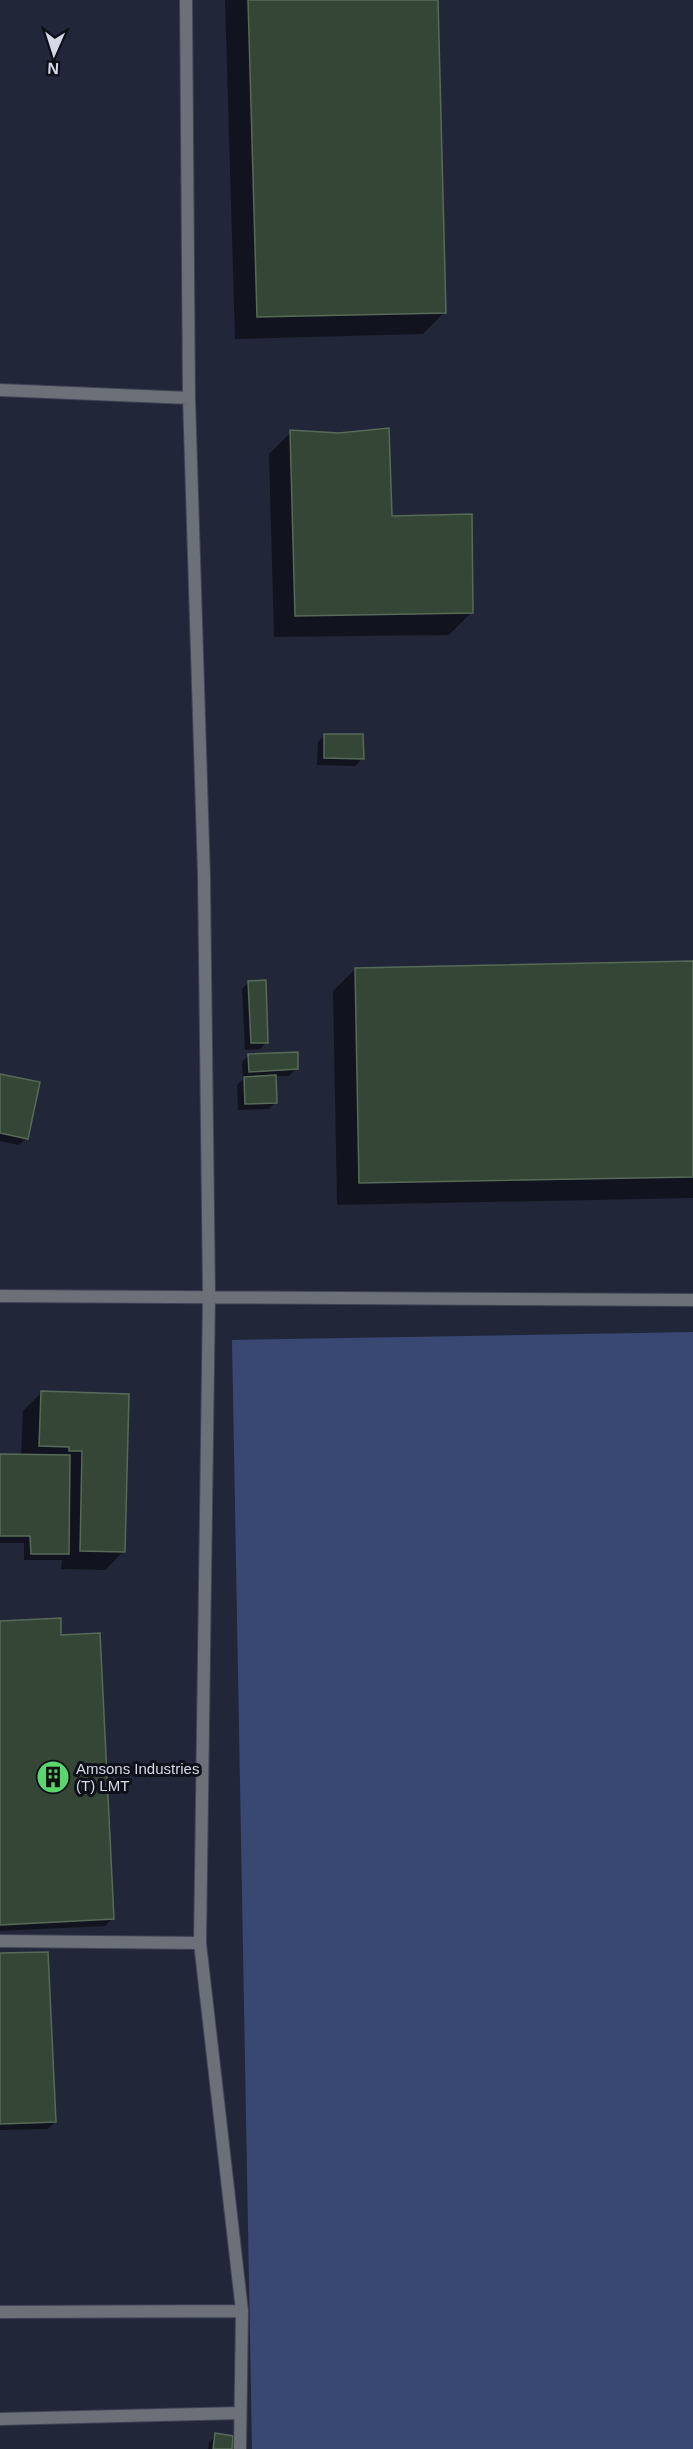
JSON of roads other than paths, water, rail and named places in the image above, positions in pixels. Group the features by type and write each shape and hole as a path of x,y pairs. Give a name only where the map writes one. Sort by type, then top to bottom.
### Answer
{"lane":[{"path":"186,0 189,398 204,876 209,1295 200,1943 242,2311 240,2449"},
{"path":"0,390 189,398"},
{"path":"0,1296 209,1295 693,1300"},
{"path":"0,1941 200,1943"},
{"path":"0,2312 242,2311"},
{"path":"0,2419 240,2412"}],"place":[{"name":"Amsons Industries (T) LMT","path":"53,1777"}]}
